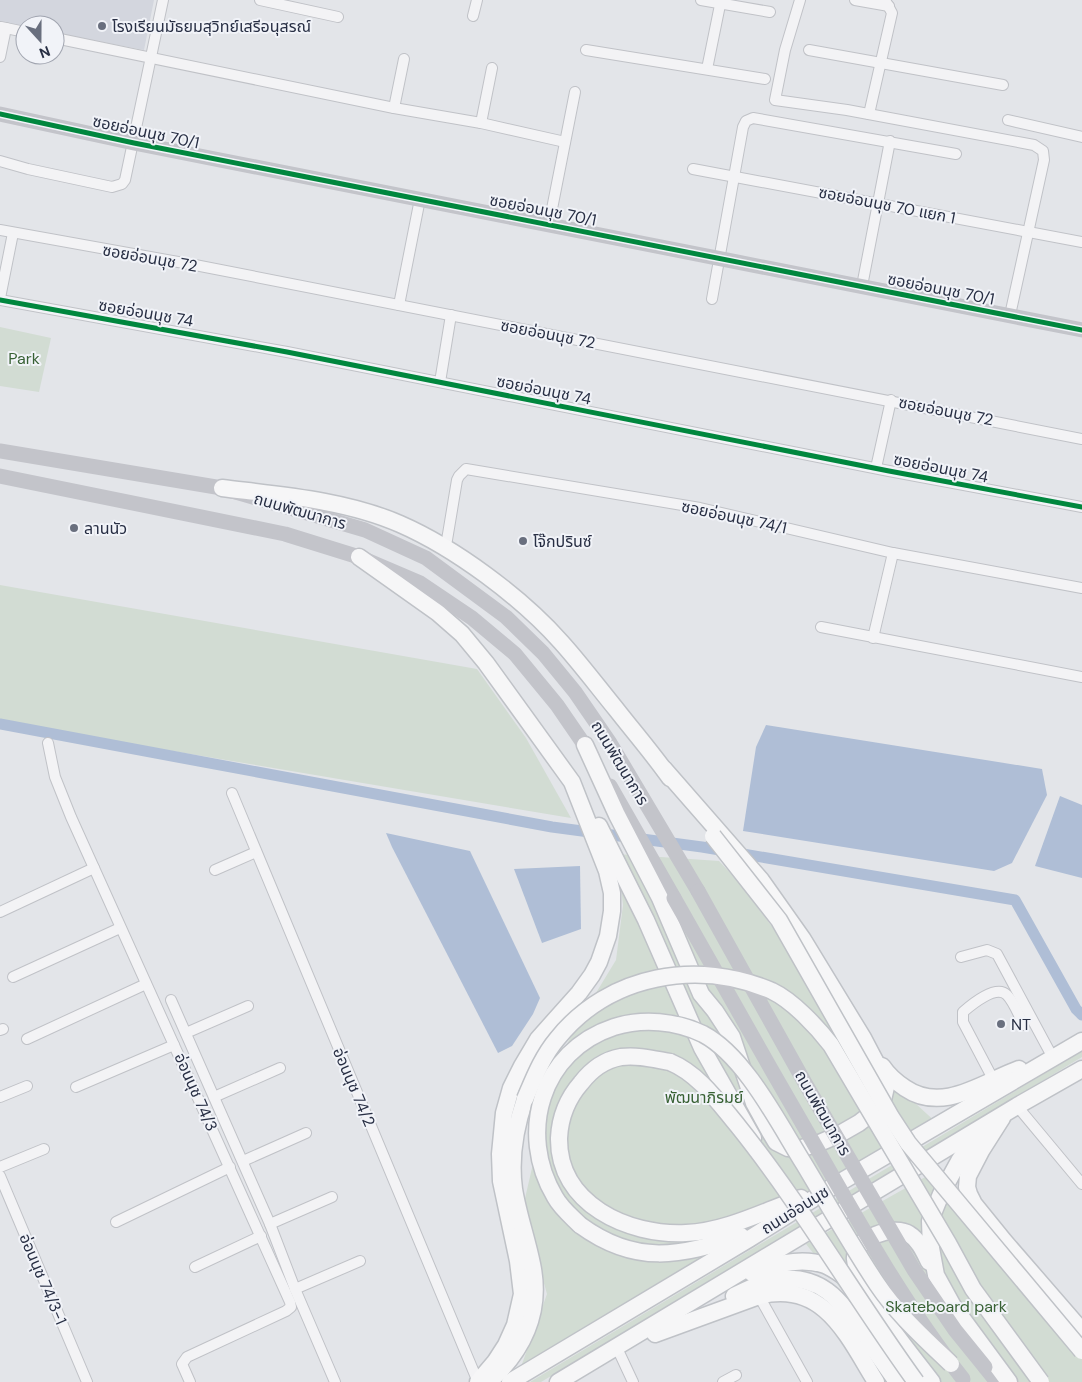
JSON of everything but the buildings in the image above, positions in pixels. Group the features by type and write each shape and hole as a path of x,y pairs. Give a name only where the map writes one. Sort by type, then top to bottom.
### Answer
{"main road":[{"name":"ซอยอ่อนนุช 70/1","path":"0,114 1082,330"},
{"name":"ถนนพัฒนาการ","path":"0,451 222,488 365,530 426,558 506,618 537,647 575,692 610,743 698,891 805,1083 914,1270 955,1330 997,1382"},
{"name":"ถนนพัฒนาการ","path":"0,476 285,534 359,557 420,583 472,618 515,654 556,704 585,745"},
{"path":"222,488 303,497 359,510 399,523 444,548 486,575 522,604 560,641 718,836 779,920 890,1117 908,1143 1082,1351"},
{"path":"359,557 438,613 462,634 486,662 576,790 605,851 646,920 702,1048 768,1164 885,1340 916,1382"},
{"path":"585,745 643,854 701,994 732,1037 754,1103 776,1142 788,1148 798,1149 817,1144 838,1135 877,1109 883,1100 886,1087 884,1078 863,1038"},
{"path":"718,836 761,880 802,938 886,1072 911,1092 935,1099 948,1098 972,1090 993,1079 1052,1059"},
{"path":"478,1382 506,1345 515,1325 522,1294 518,1261 501,1181 500,1154 504,1112 522,1066 538,1039 579,993 592,976 599,962 608,936 612,911 612,893 605,851"},
{"name":"ถนนพัฒนาการ","path":"643,854 674,898 878,1254 916,1315 964,1380"},
{"path":"490,1382 511,1359 522,1343 531,1320 536,1294 533,1266 514,1190 513,1173 514,1140 525,1099 541,1062 558,1038 585,1011 608,995 635,983 664,977 703,975 722,976 774,992 801,1012 817,1027 831,1045 948,1243 973,1289 1041,1382"},
{"path":"788,1214 746,1235 707,1248 672,1253 650,1254 633,1251 598,1238 580,1225 556,1198 545,1178 539,1158 536,1132 539,1106 547,1085 558,1066 584,1042 610,1029 630,1022 666,1023 702,1034 726,1050 762,1094 878,1286 922,1337 951,1364"},
{"name":"ถนนอ่อนนุช","path":"510,1382 832,1187 1079,1043"},
{"path":"768,1164 708,1090 682,1067 670,1062 641,1056 620,1058 593,1070 568,1100 559,1130 560,1160 571,1184 579,1195 590,1204 624,1223 659,1231 684,1234 715,1229 832,1187"},
{"name":"ถนนอ่อนนุช","path":"558,1382 670,1321 981,1128 1082,1069"},
{"path":"1011,1110 981,1151 968,1176 967,1187 969,1194 974,1204 1082,1331"},
{"path":"936,1275 931,1248 930,1221 958,1160 981,1128"},
{"path":"932,1382 895,1333 872,1299 858,1273 854,1258 856,1249 862,1242 872,1236 898,1231 909,1233 919,1243 953,1306 1009,1382"},
{"path":"600,1358 670,1321 745,1276 764,1268 796,1262 826,1265 845,1277 872,1299"},
{"path":"670,1321 772,1280 801,1279 812,1282 836,1297 846,1308 897,1382"},
{"path":"670,1321 771,1293 793,1294 815,1302 824,1308 839,1324 876,1382"}],"street":[{"path":"0,161 112,187 125,180 164,0"},
{"path":"260,0 338,17"},
{"path":"473,16 478,0"},
{"path":"701,0 770,12"},
{"path":"800,0 775,100 869,114 1038,146 1043,151 1044,160 1010,316"},
{"path":"855,0 887,3 892,13 869,114"},
{"path":"707,69 721,2"},
{"path":"0,57 3,27"},
{"path":"65,40 394,108 481,123 565,142"},
{"path":"586,50 765,79"},
{"path":"810,50 1003,85"},
{"path":"394,108 404,59"},
{"path":"481,123 492,68"},
{"path":"549,224 575,92"},
{"path":"712,299 721,258 733,177 743,127 746,121 753,118 956,154"},
{"path":"1008,120 1082,137"},
{"path":"862,286 890,141"},
{"name":"ซอยอ่อนนุช 70 แยก 1","path":"693,168 1082,242"},
{"path":"399,305 420,199"},
{"name":"ซอยอ่อนนุช 72","path":"0,230 195,265 1082,438"},
{"path":"0,299 13,233"},
{"name":"ซอยอ่อนนุช 74","path":"0,299 287,352 1082,507"},
{"path":"440,382 451,315"},
{"path":"876,468 891,400"},
{"name":"ซอยอ่อนนุช 74/1","path":"444,548 459,476 466,469 700,508 893,553 1082,588"},
{"path":"873,638 893,553"},
{"path":"821,628 1082,677"},
{"name":"อ่อนนุช 74/3","path":"48,743 55,777 94,868 290,1302 291,1307 286,1311 187,1357 182,1364 190,1382"},
{"name":"อ่อนนุช 74/2","path":"232,793 478,1382"},
{"path":"215,870 256,852"},
{"path":"0,912 94,868"},
{"path":"13,977 120,928"},
{"path":"960,957 987,950 997,954 1052,1059"},
{"path":"27,1039 146,984"},
{"path":"993,1079 963,1022 963,1012 994,991 1001,992 1006,994 1024,1025"},
{"path":"171,1000 243,1161 335,1382"},
{"path":"186,1033 248,1006"},
{"path":"76,1087 174,1045"},
{"path":"214,1097 280,1068"},
{"path":"0,1097 27,1086"},
{"path":"1011,1110 1082,1184"},
{"path":"243,1161 306,1133"},
{"path":"0,1167 44,1149"},
{"path":"116,1222 230,1167"},
{"name":"อ่อนนุช 74/3-1","path":"0,1176 87,1382"},
{"path":"270,1224 332,1197"},
{"path":"195,1267 261,1236"},
{"path":"295,1289 360,1261"},
{"path":"760,1296 807,1382"},
{"path":"618,1350 633,1382"},
{"path":"723,1382 736,1375"}],"shaded area":[{"name":"โรงเรียนมัธยมสุวิทย์เสรีอนุสรณ์","path":"0,0 154,0 144,50 65,35 65,15 15,15 15,25 0,22"}],"green space":[{"name":"Park","path":"0,327 51,338 39,392 0,386"},
{"path":"0,585 477,669 526,738 571,818 0,722"},
{"name":"พัฒนาภิรมย์","path":"617,854 719,861 736,879 786,945 832,1027 939,1125 517,1378 547,1294 523,1207 556,1064 616,960 623,905"},
{"path":"1082,1051 1082,1057 541,1382 530,1382"},
{"name":"Skateboard park","path":"927,1176 1082,1348 1082,1382 914,1382 806,1244"}],"water":[{"path":"766,725 1042,769 1047,795 1012,863 994,871 743,831 756,747"},
{"path":"1060,796 1082,805 1082,878 1035,866"},
{"path":"386,833 470,851 540,998 533,1014 512,1046 498,1053"},
{"path":"580,866 581,929 542,943 514,869"}],"waterway":[{"path":"0,724 552,827 702,847 1015,900 1076,1009 1082,1015"}],"cycle path":[{"path":"0,114 134,143 1082,330"},
{"path":"0,300 287,352 889,471 1082,507"}],"place":[{"name":"โรงเรียนมัธยมสุวิทย์เสรีอนุสรณ์","path":"102,26"},
{"name":"ลานนัว","path":"74,528"},
{"name":"โจ๊กปรินซ์","path":"523,541"},
{"name":"NT","path":"1001,1024"}]}
